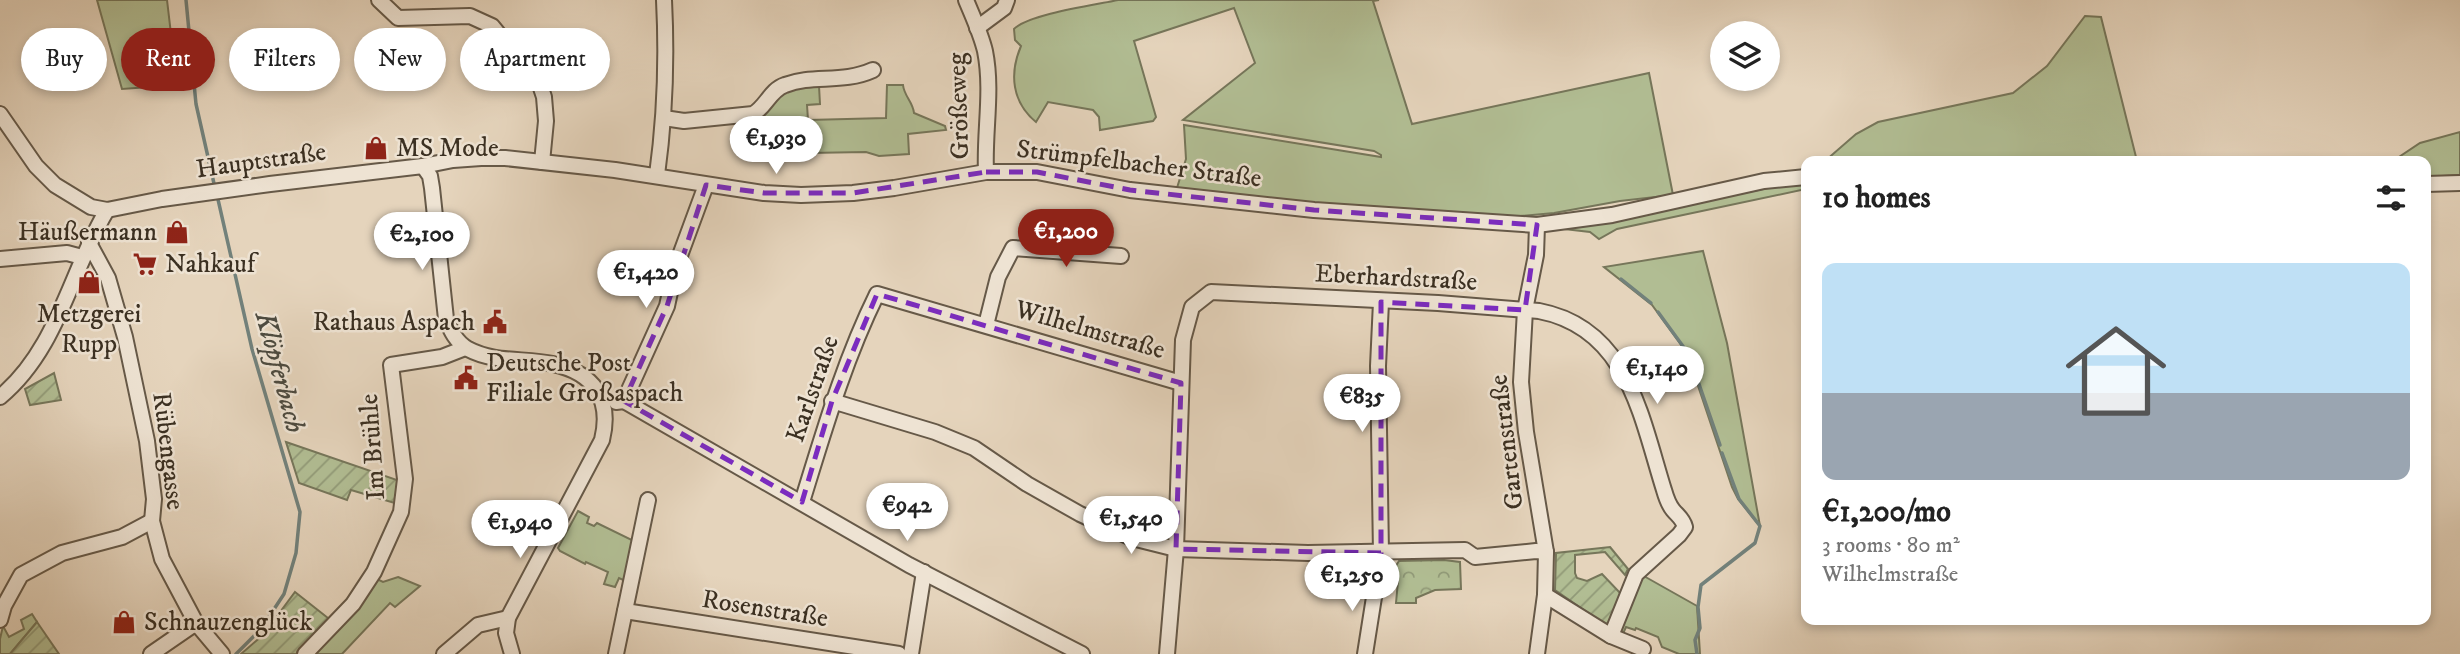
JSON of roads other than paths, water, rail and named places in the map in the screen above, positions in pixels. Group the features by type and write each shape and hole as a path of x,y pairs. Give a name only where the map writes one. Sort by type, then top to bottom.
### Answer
{"street":[{"path":"379,0 398,18 470,16 492,26 540,85 546,121 542,162"},
{"path":"657,175 664,118 664,0"},
{"name":"Größeweg","path":"966,0 985,51 988,118 986,172"},
{"path":"977,28 1004,8 1007,0"},
{"path":"664,118 684,121 752,114 761,110 772,93 782,86 799,82 856,78 873,70"},
{"path":"0,114 36,166 55,185 91,207 107,210 82,257 47,338 32,363 0,397"},
{"name":"Strümpfelbacher Straße","path":"423,166 481,158 542,162 657,175 764,193 853,193 986,172 1037,172 1130,190 1314,210 1538,225 1612,215 1764,181 1801,177"},
{"path":"423,166 430,176 446,319 452,335 465,348 498,358 554,364 587,378 599,392 604,404 605,429 602,440 508,618 506,633 512,654"},
{"name":"Hauptstraße","path":"107,210 217,192 423,166"},
{"path":"2431,184 2460,183"},
{"path":"624,401 667,306 675,269 706,185"},
{"name":"Gartenstraße","path":"1537,654 1545,595 1546,552 1526,432 1521,382 1525,310 1536,255 1538,225"},
{"name":"Rübengasse","path":"89,243 108,278 125,337 147,441 154,499 152,521 162,559 196,622 220,652"},
{"name":"Wilhelmstraße","path":"986,325 998,277 1013,248 1121,256"},
{"path":"0,259 66,253 82,257"},
{"name":"Eberhardstraße","path":"1167,654 1176,549 1183,340 1192,307 1211,292 1525,310 1553,313 1585,330 1614,356 1634,393 1668,503 1684,522 1683,531 1636,574 1611,636"},
{"name":"Wilhelmstraße","path":"877,294 1181,383"},
{"name":"Karlstraße","path":"802,502 832,401 859,329 877,294"},
{"path":"1365,654 1381,553 1378,366 1381,302"},
{"name":"Im Brühle","path":"305,654 353,604 374,572 401,512 405,479 391,365 442,357 465,348"},
{"path":"604,404 624,401 924,572 1076,653"},
{"path":"832,401 935,432 974,448 1027,484 1080,514 1132,538 1176,549 1308,554 1465,550 1475,557 1546,552"},
{"path":"616,654 648,500"},
{"path":"0,620 4,606 21,575 62,553 122,537 152,521"},
{"path":"911,654 924,572"},
{"path":"1545,595 1611,636 1643,649"},
{"name":"Rosenstraße","path":"625,611 811,648 899,654"},
{"path":"444,654 478,625 508,618"},
{"path":"151,654 196,622"}],"waterway":[{"name":"Klöpferbach","path":"186,0 196,104 215,188"},
{"name":"Klöpferbach","path":"217,195 252,349 300,512 296,553 284,594 261,629 236,654"},
{"path":"1621,279 1651,303"},
{"path":"1658,312 1685,349"},
{"path":"1689,355 1720,445"},
{"path":"1697,654 1695,640 1700,628 1698,607 1701,585 1755,543 1760,526 1739,499 1722,453"}],"place":[{"name":"MS Mode","path":"376,148"},
{"name":"Häußermann","path":"177,232"},
{"name":"Nahkauf","path":"145,264"},
{"name":"Metzgerei Rupp","path":"89,282"},
{"name":"Rathaus Aspach","path":"495,322"},
{"name":"Deutsche Post Filiale Großaspach","path":"466,378"},
{"name":"Schnauzenglück","path":"124,622"}]}
